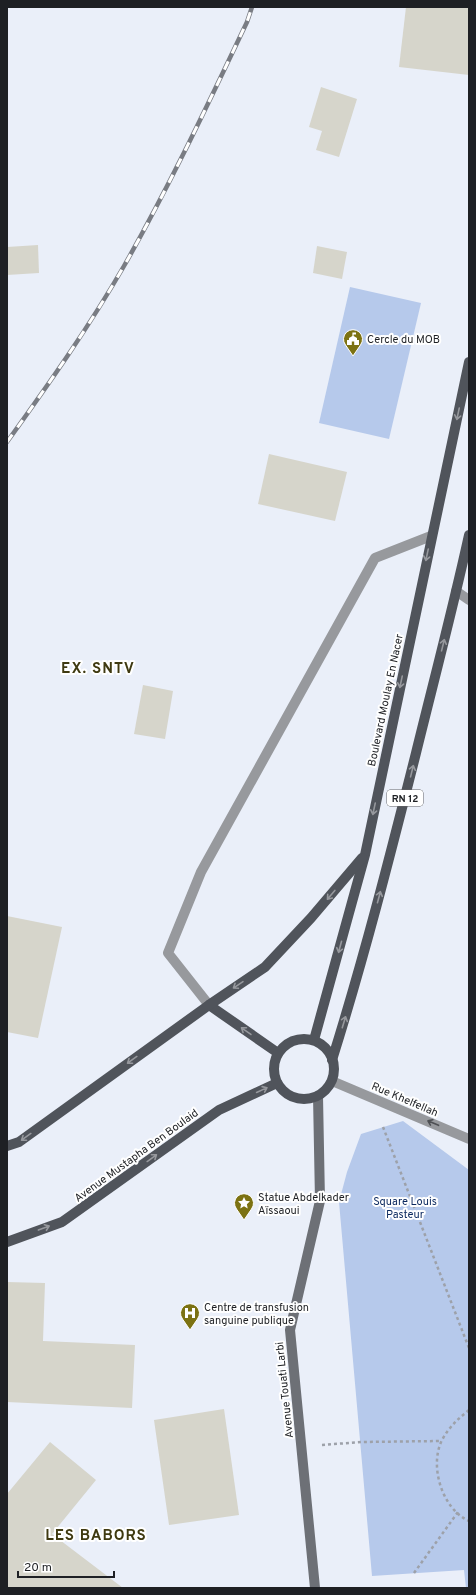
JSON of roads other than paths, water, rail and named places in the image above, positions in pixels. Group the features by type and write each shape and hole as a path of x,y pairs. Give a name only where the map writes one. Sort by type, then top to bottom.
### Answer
{"main road":[{"name":"Boulevard Moulay En Nacer","path":"314,1040 365,855 469,362"},
{"name":"RN 12","path":"332,1060 354,990 390,858 469,535"},
{"path":"7,1146 19,1142 209,1005 265,967 312,918 365,855"},
{"path":"209,1005 278,1053"},
{"path":"304,1038 314,1040 325,1048 332,1060 334,1070 332,1081 318,1096 305,1099 296,1098 282,1090 277,1083 274,1073 274,1062 278,1053 285,1045 294,1040 304,1038"},
{"name":"Avenue Mustapha Ben Boulaid","path":"7,1242 62,1222 219,1110 277,1083"},
{"name":"Avenue Touati Larbi","path":"315,1588 290,1330 320,1201 318,1096"}],"street":[{"path":"209,1005 168,953 201,872 375,558 432,536"},
{"path":"456,592 469,600"},
{"name":"Rue Khelfellah","path":"332,1081 468,1137"}],"railway":[{"path":"7,442 53,377 111,289 124,266 188,145 247,22 252,7"}],"place":[{"name":"Cercle du MOB","path":"353,356"},
{"name":"Statue Abdelkader Aïssaoui","path":"244,1220"},
{"name":"Centre de transfusion sanguine publique","path":"190,1330"}],"district":[{"name":"EX. SNTV","path":"98,668"},
{"name":"LES BABORS","path":"96,1535"}],"park label":[{"name":"Square Louis Pasteur","path":"405,1207"}]}
